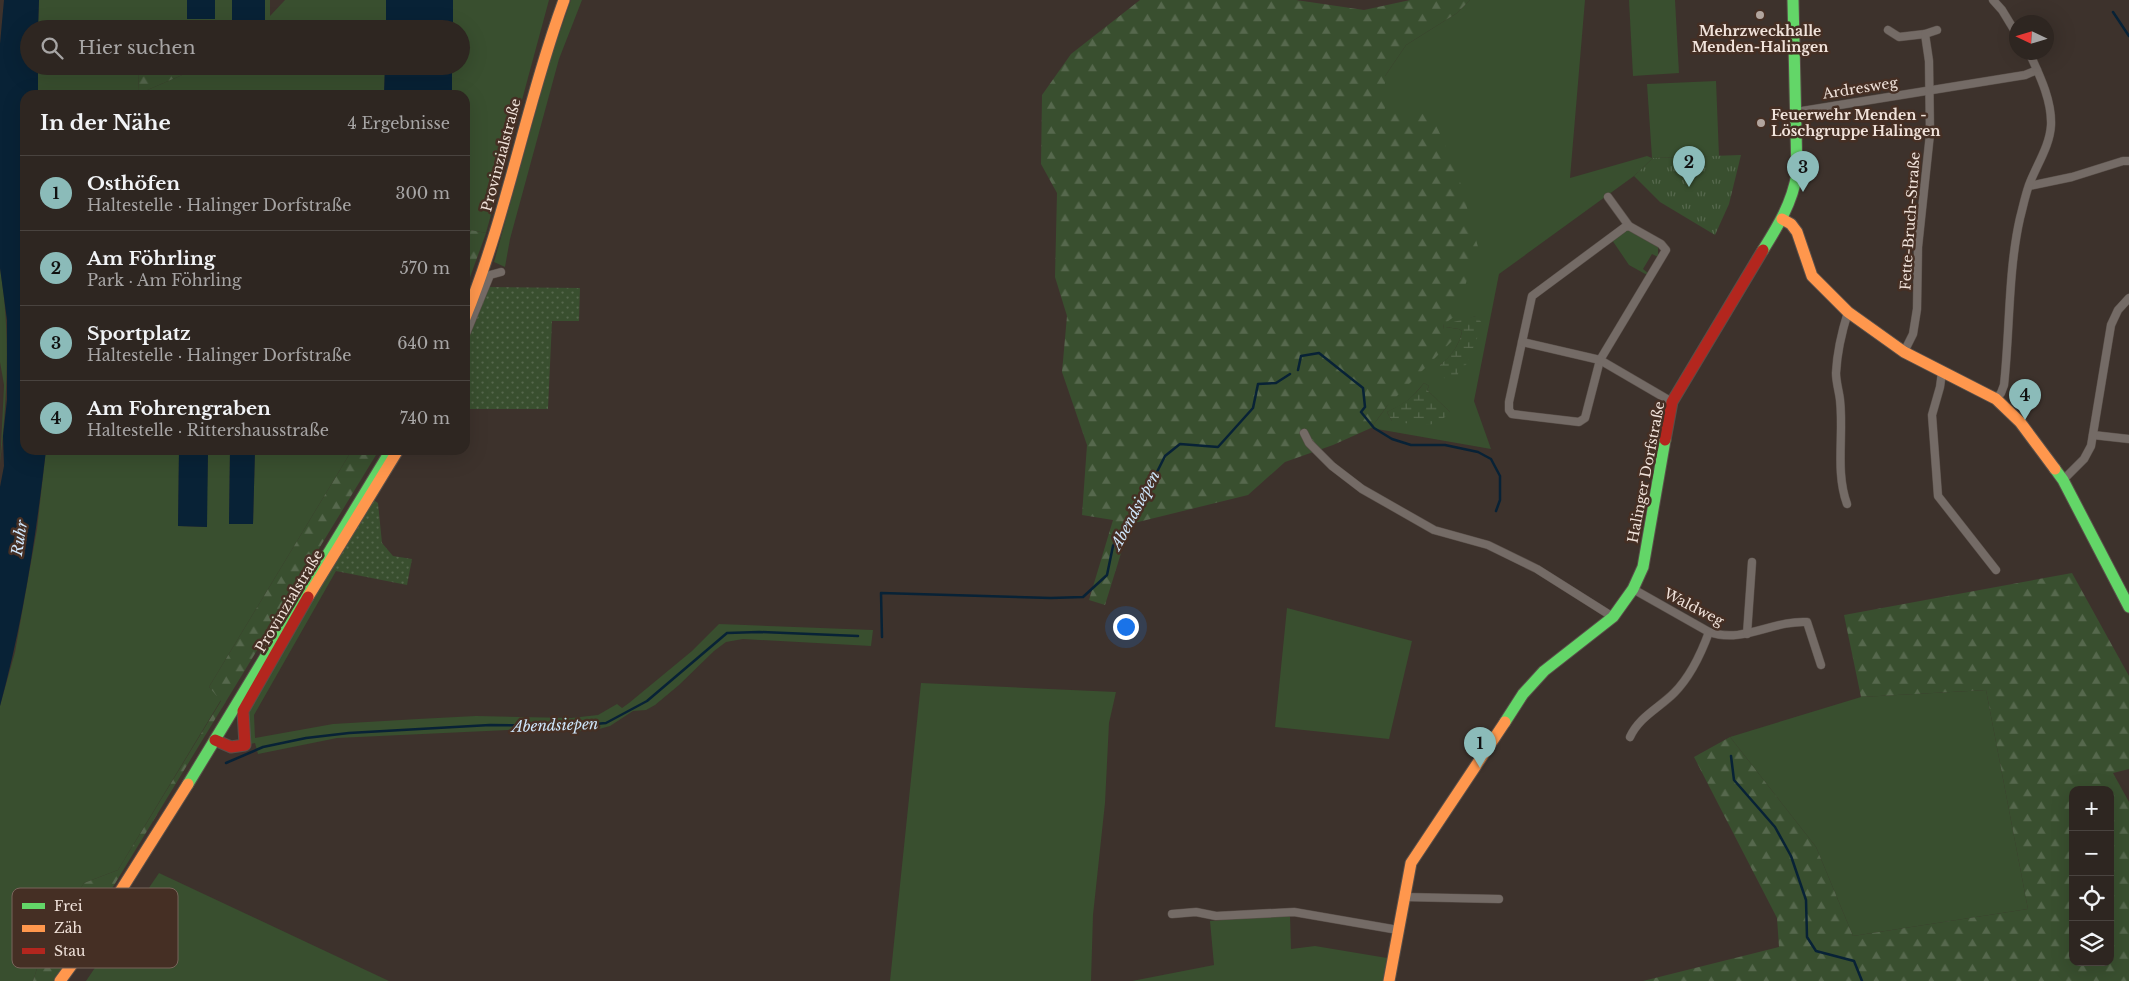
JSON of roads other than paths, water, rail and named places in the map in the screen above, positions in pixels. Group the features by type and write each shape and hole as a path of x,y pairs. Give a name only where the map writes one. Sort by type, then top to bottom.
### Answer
{"street":[{"name":"Provinzialstraße","path":"470,306 482,276 545,52 564,0"},
{"name":"Halinger Dorfstraße","path":"1389,981 1412,863 1522,694 1544,671 1613,617 1633,590 1643,567 1672,402 1782,219 1794,190 1797,174 1792,0"},
{"path":"1993,0 2009,21"},
{"path":"1888,30 1899,37 1925,34 1937,30"},
{"path":"1925,34 1929,61 1929,90"},
{"path":"1996,399 2004,384 2012,276 2020,220 2029,186 2048,141 2051,126 2048,103 2033,60"},
{"name":"Ardresweg","path":"1796,112 2025,75 2038,70"},
{"name":"Fette-Bruch-Straße","path":"1904,352 1913,334 1916,309 1918,247 1930,134 1929,90"},
{"path":"2029,186 2053,182 2123,161 2129,161"},
{"path":"1608,197 1629,226 1661,244 1666,250 1600,360 1583,421 1575,422 1510,412 1510,402 1530,302 1535,293 1625,227 1629,226"},
{"path":"1782,219 1791,224 1797,232 1812,276 1848,312 1904,352 1996,399 2020,422 2063,480 2125,591 2129,607"},
{"path":"470,324 490,275 501,272"},
{"path":"2063,480 2084,459 2093,435 2111,325 2118,310 2129,298"},
{"path":"1847,504 1843,492 1840,464 1840,401 1836,375 1848,312"},
{"path":"1522,342 1600,360 1672,402"},
{"path":"1942,372 1940,387 1932,414 1938,496 1996,570"},
{"path":"1304,433 1309,443 1332,466 1362,490 1434,530 1488,544 1537,569 1613,617"},
{"path":"2093,435 2129,439"},
{"name":"Provinzialstraße","path":"122,888 215,740 388,455"},
{"name":"Provinzialstraße","path":"215,740 231,748 245,745 243,711 301,609 395,455"},
{"path":"1747,634 1752,562"},
{"name":"Waldweg","path":"1633,590 1709,632 1721,636 1747,634 1786,623 1807,622 1821,665"},
{"path":"1630,737 1635,726 1673,695 1684,683 1701,653 1709,632"},
{"path":"1404,897 1498,899"},
{"path":"1172,914 1196,912 1216,916 1294,912 1398,930"},
{"name":"Provinzialstraße","path":"60,981 69,968"}],"water":[{"name":"Ruhr","path":"4,0 39,0 38,20 20,20 20,75 38,75 38,90 20,90 20,455 45,455 28,579 0,706 0,487 4,466 3,436 7,400 7,320 0,268 0,44"},
{"path":"187,0 215,0 215,19 187,19"},
{"path":"232,0 265,0 265,20 232,20"},
{"path":"386,0 453,0 453,20 386,20"},
{"path":"385,75 452,75 452,90 384,90"},
{"path":"179,455 208,455 207,527 178,526"},
{"path":"230,455 255,455 253,524 229,524"}],"waterway":[{"path":"2113,12 2129,36"},
{"name":"Abendsiepen","path":"1298,370 1301,356 1319,353 1363,388 1365,407 1361,412 1374,428 1392,439 1411,445 1445,445 1478,452 1491,459 1500,476 1500,500 1496,511"},
{"name":"Abendsiepen","path":"882,637 881,593 1051,598 1083,597 1107,575 1113,546 1149,488 1165,456 1180,444 1218,447 1253,408 1258,384 1276,383 1290,374"},
{"name":"Abendsiepen","path":"226,763 263,747 306,738 349,733 490,725 574,726 606,723 647,701 727,633 759,632 858,636"},
{"name":"Abendsiepen","path":"1731,756 1734,780 1775,827 1791,856 1806,900 1807,937 1816,951 1854,961 1862,981"}],"place":[{"name":"Mehrzweckhalle Menden-Halingen","path":"1760,15"},
{"name":"Feuerwehr Menden - Löschgruppe Halingen","path":"1761,123"},
{"name":"Am Föhrling","path":"1689,187"},
{"name":"Sportplatz","path":"1803,192"},
{"name":"Am Fohrengraben","path":"2025,420"},
{"name":"Osthöfen","path":"1480,768"}]}
